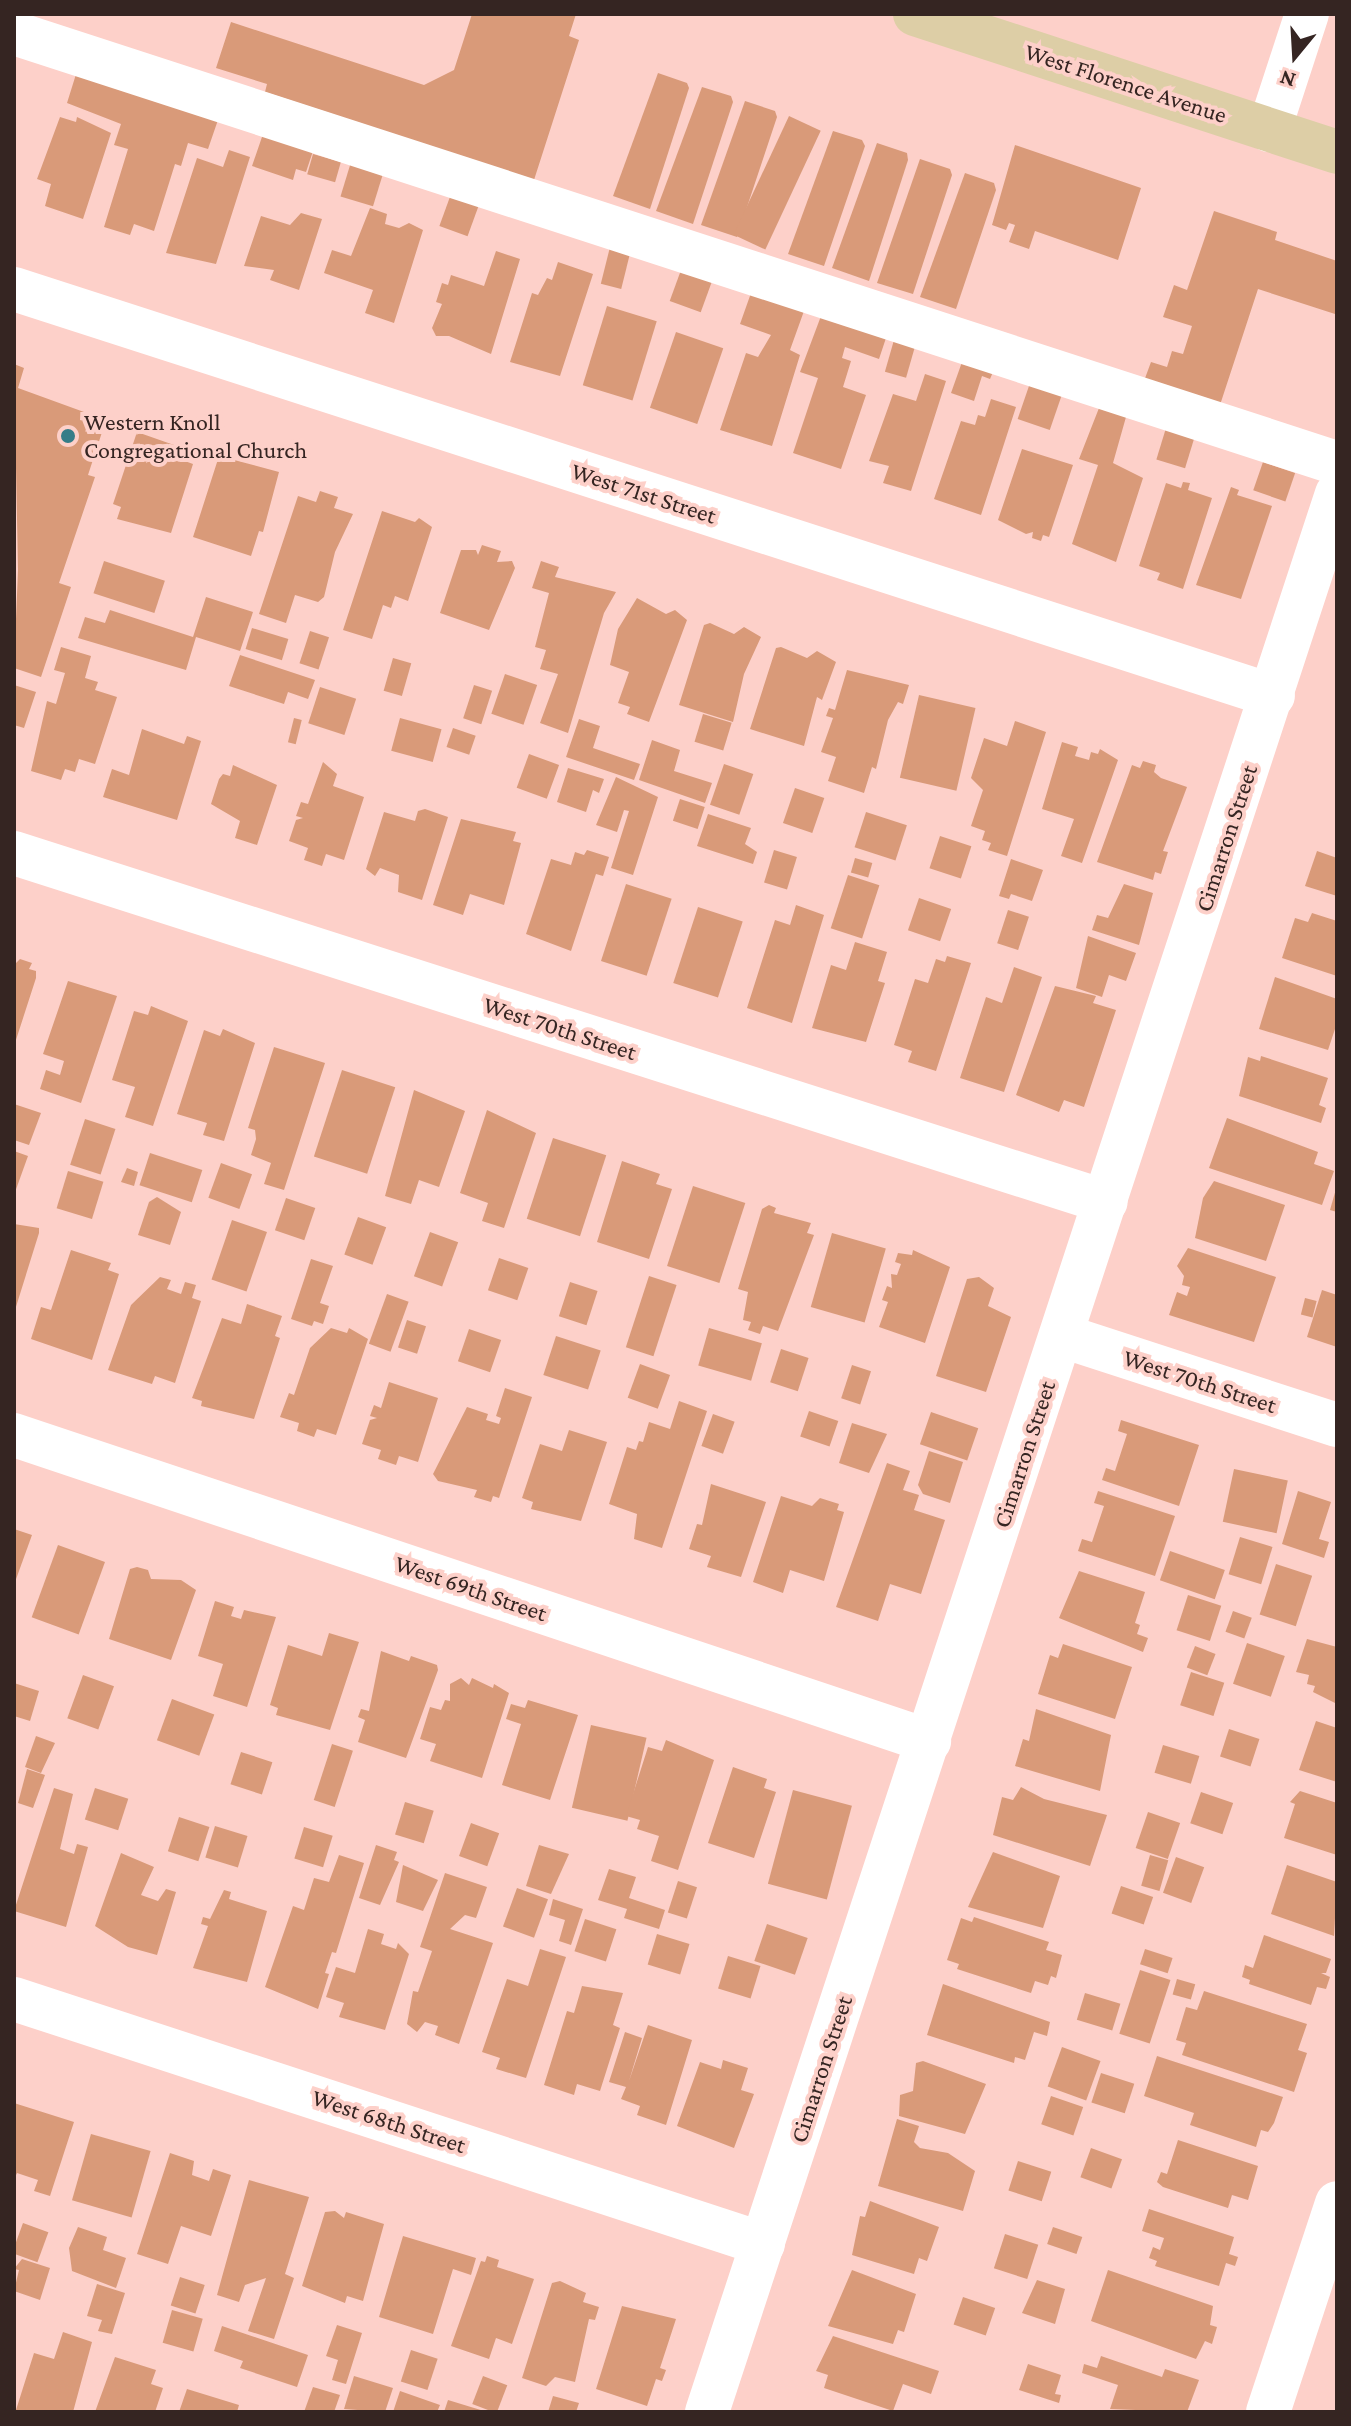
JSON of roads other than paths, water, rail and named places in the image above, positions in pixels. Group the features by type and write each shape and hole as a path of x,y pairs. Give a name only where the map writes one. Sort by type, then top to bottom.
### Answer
{"main road":[{"name":"West Florence Avenue","path":"915,14 1337,152"}],"street":[{"path":"20,14 14,33 1337,463"},
{"path":"1269,130 1307,14"},
{"name":"West 71st Street","path":"14,289 1273,696"},
{"name":"Cimarron Street","path":"707,2412 1063,1336 1337,494"},
{"name":"West 70th Street","path":"14,853 1106,1202"},
{"name":"West 70th Street","path":"1063,1336 1337,1425"},
{"name":"West 69th Street","path":"14,1435 929,1741"},
{"name":"West 68th Street","path":"14,1999 763,2244"},
{"path":"1268,2412 1337,2203"}],"place":[{"name":"Western Knoll Congregational Church","path":"68,436"}]}
